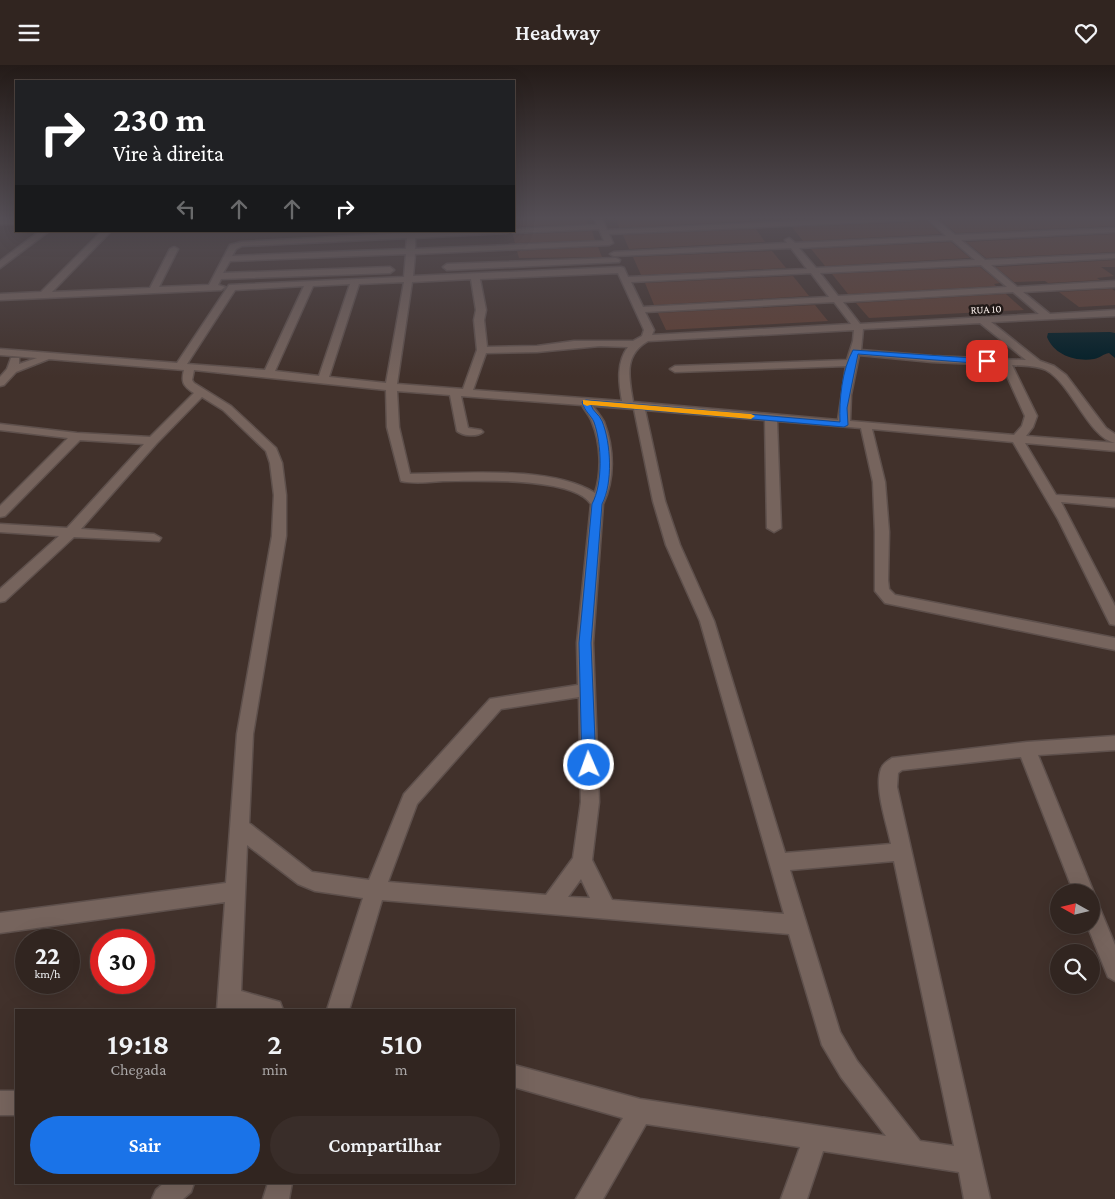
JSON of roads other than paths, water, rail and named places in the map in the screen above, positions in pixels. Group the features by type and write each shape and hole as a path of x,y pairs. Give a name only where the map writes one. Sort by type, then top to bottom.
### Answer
{"street":[{"path":"44,295 68,271"},
{"path":"153,290 163,271"},
{"path":"212,287 222,271"},
{"path":"219,277 413,272 475,277 602,271"},
{"path":"482,349 537,349 600,343 633,344 646,338 648,330 621,271"},
{"path":"625,280 795,271"},
{"path":"813,271 858,327 860,335 851,363 843,408 844,425"},
{"path":"991,271 1048,317"},
{"path":"0,297 355,282 413,272"},
{"path":"413,272 391,387 393,427 405,478 450,477 544,481 576,487 591,495 597,504"},
{"path":"467,393 482,349 479,320 480,310 475,277"},
{"path":"322,379 355,282"},
{"path":"269,373 310,283"},
{"path":"640,310 1115,284"},
{"path":"232,287 185,367 189,385 227,408 272,450 276,463 280,495 279,535 245,734 229,1004 265,1009"},
{"name":"RUA 10","path":"646,338 1115,313"},
{"path":"982,320 1036,363"},
{"path":"633,344 627,357 625,377 659,501 673,545 707,621 830,1037 849,1069 914,1153"},
{"path":"0,352 269,373 391,387 633,405 866,427 1115,447"},
{"path":"855,352 932,359 1036,363 1050,368 1062,377 1102,430 1115,440"},
{"path":"12,370 16,353"},
{"path":"0,383 12,370 50,357"},
{"path":"1005,362 1031,417 1027,427 1017,439"},
{"path":"675,369 851,363"},
{"path":"0,597 70,533 153,441 201,392"},
{"path":"455,392 465,433 476,432"},
{"path":"551,904 582,861 590,802 585,643 597,504 602,494 605,449 597,419 589,411 586,402"},
{"path":"771,418 774,529"},
{"path":"0,427 76,436 153,441"},
{"path":"866,427 879,482 882,532 882,591 890,599 1115,644"},
{"path":"0,513 76,436"},
{"path":"1017,439 1052,498 1115,620"},
{"path":"1052,498 1115,503"},
{"path":"0,528 154,538"},
{"path":"338,1009 375,890 410,800 496,703 587,690"},
{"path":"977,1199 888,787 889,770 898,763 1027,749 1115,743"},
{"path":"1027,749 1080,884"},
{"path":"239,827 304,878 315,881 375,890 796,925"},
{"path":"778,862 902,852"},
{"path":"582,861 606,909"},
{"path":"0,923 235,891"},
{"path":"1100,933 1115,970"},
{"path":"515,1076 640,1111 969,1161"},
{"path":"0,1103 15,1103"},
{"path":"589,1199 640,1111"},
{"path":"794,1199 816,1137"},
{"path":"159,1199 166,1184"},
{"path":"165,1199 181,1184"},
{"path":"276,1199 280,1184"}],"water":[{"path":"1048,333 1115,333 1115,358 1109,353 1087,360 1066,356 1050,343 1047,337"}]}
